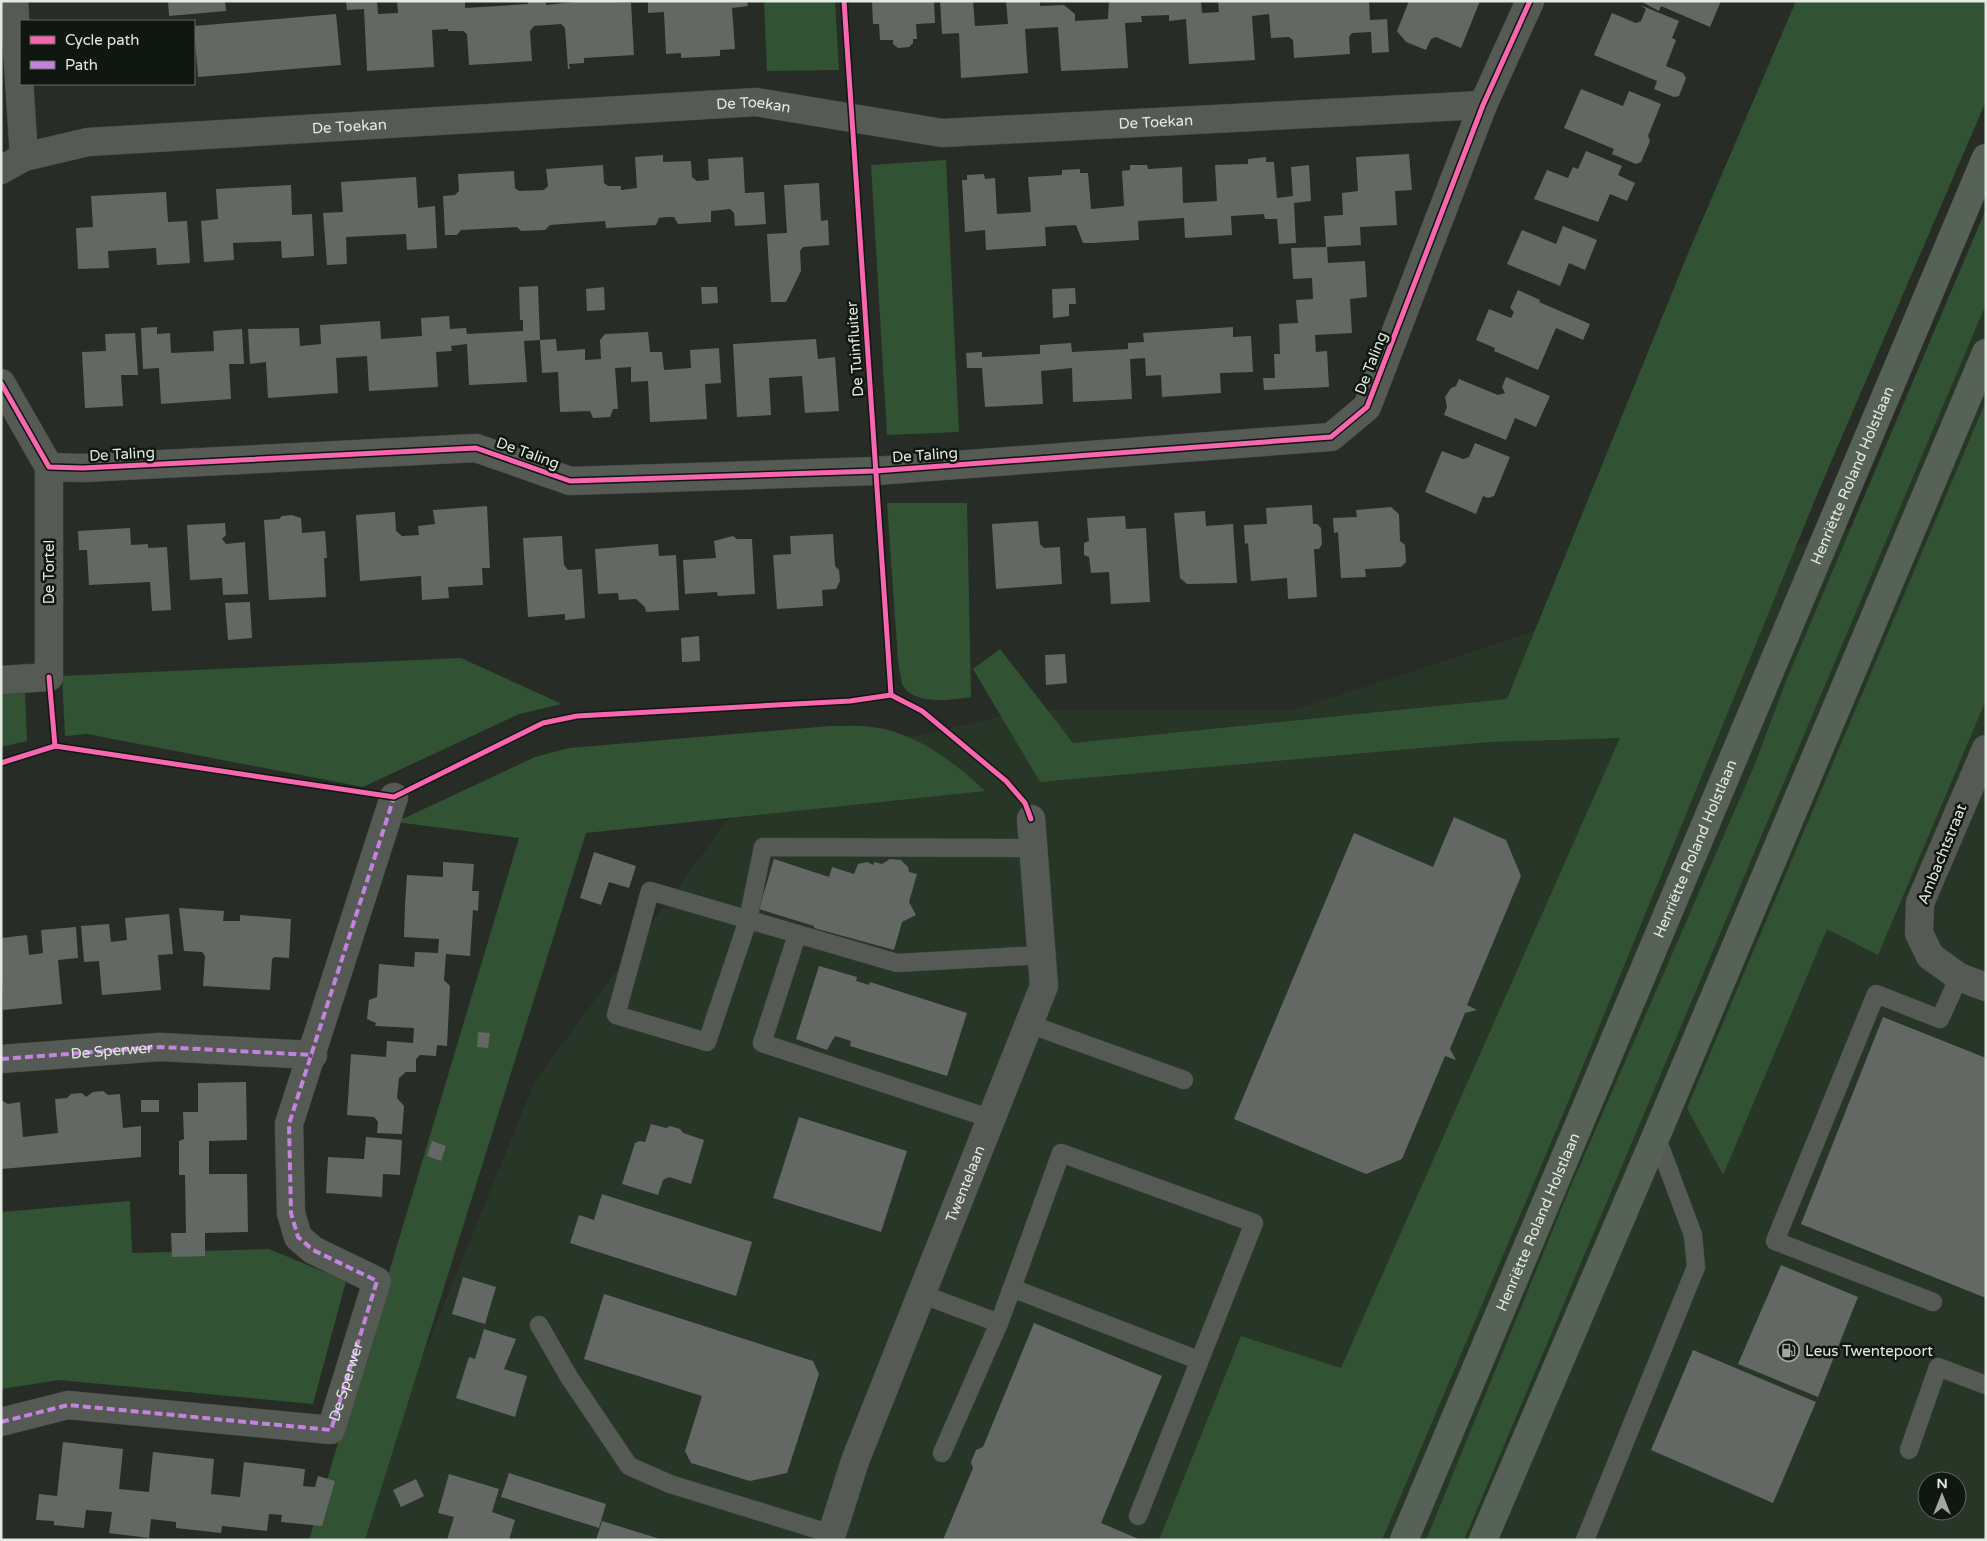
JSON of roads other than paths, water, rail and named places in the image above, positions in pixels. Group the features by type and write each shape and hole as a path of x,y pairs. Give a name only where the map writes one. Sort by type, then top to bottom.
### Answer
{"main road":[{"name":"Henriëtte Roland Holstlaan","path":"1404,1540 1986,158"},
{"path":"1483,1540 1656,1136 1986,353"}],"street":[{"path":"13,164 14,1"},
{"name":"De Taling","path":"49,467 83,468 476,448 570,481 875,471 1331,436 1367,407 1482,105 1530,1"},
{"name":"De Toekan","path":"13,164 88,142 756,102 942,133 1482,105"},
{"path":"1,383 49,467"},
{"name":"De Tortel","path":"1,680 49,677 49,467"},
{"name":"Ambachtstraat","path":"1986,748 1920,903 1919,933 1930,956 1959,977 1986,987"},
{"name":"De Sperwer","path":"1,1422 68,1405 331,1430 377,1281 313,1250 298,1237 291,1213 289,1124 313,1055 394,797"},
{"name":"Twentelaan","path":"831,1537 855,1461 1044,986 1031,819"},
{"name":"De Sperwer","path":"1,1059 160,1047 313,1055"}],"lane":[{"path":"1034,848 763,848 748,920 707,1042 616,1015 650,891 748,920 797,935 897,963 1042,954"},
{"path":"797,935 762,1043 992,1118"},
{"path":"1933,1302 1775,1241 1876,994 1940,1019 1959,977"},
{"path":"1029,1024 1184,1080"},
{"path":"1585,1540 1696,1267 1693,1235 1656,1136"},
{"path":"942,1453 999,1323 1061,1153 1254,1223 1198,1360 1138,1516"},
{"path":"1012,1288 1198,1360"},
{"path":"921,1294 999,1323"},
{"path":"539,1325 569,1377 630,1466 670,1484 831,1537"},
{"path":"1910,1450 1938,1367 1986,1385"}],"place":[{"name":"Leus Twentepoort","path":"1789,1351"}]}
